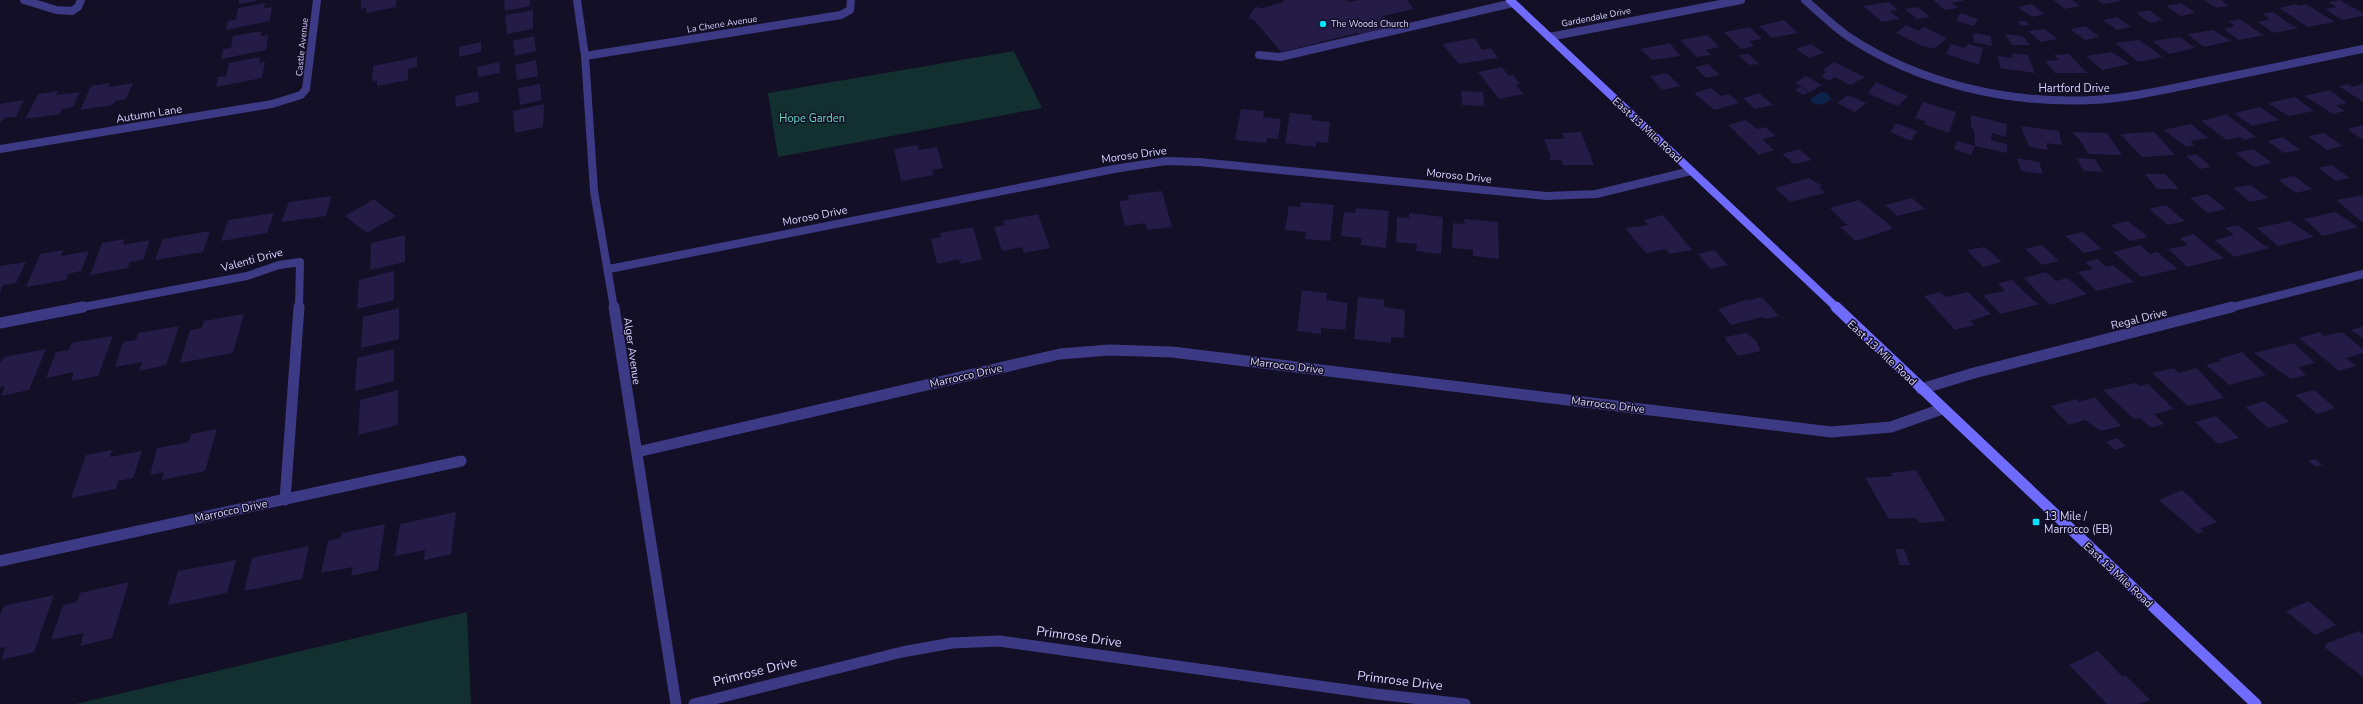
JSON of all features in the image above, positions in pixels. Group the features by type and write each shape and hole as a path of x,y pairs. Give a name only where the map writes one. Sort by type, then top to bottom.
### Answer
{"main road":[{"name":"East 13 Mile Road","path":"1511,2 1550,37 1942,409 2256,704"}],"street":[{"path":"24,0 57,11 74,10 80,5 81,0"},
{"name":"Castle Avenue","path":"301,95 308,82 317,0"},
{"name":"Alger Avenue","path":"576,0 585,56 594,191 609,269 625,387 637,452 661,616 676,704"},
{"name":"La Chene Avenue","path":"585,56 840,15 850,10 851,0"},
{"name":"Gardendale Drive","path":"1550,37 1741,0"},
{"name":"Hartford Drive","path":"1805,0 1848,36 1892,60 1919,72 2003,95 2036,100 2101,101 2129,98 2363,49"},
{"path":"1259,55 1280,57 1511,2"},
{"name":"Autumn Lane","path":"0,149 272,104 301,95"},
{"name":"Moroso Drive","path":"609,269 1114,169 1166,161 1199,162 1546,196 1596,194 1691,171"},
{"name":"Valenti Drive","path":"0,324 247,276 279,265 300,262 300,290 285,500"},
{"name":"Regal Drive","path":"1921,389 1982,371 2363,274"},
{"name":"Marrocco Drive","path":"637,452 774,418 1060,354 1109,350 1180,353 1831,432 1891,426 1942,409"},
{"name":"Marrocco Drive","path":"0,561 461,461"},
{"name":"Primrose Drive","path":"694,704 902,652 952,643 999,641 1376,694 1465,704"}],"green space":[{"name":"Hope Garden","path":"1014,51 1042,108 778,157 768,93"},
{"path":"467,612 471,704 76,704"}],"water":[{"path":"1820,92 1827,93 1831,99 1823,105 1812,103 1811,99"}],"building":[{"path":"239,0 256,0 256,1 239,4"},
{"path":"361,0 396,0 396,7 366,13 366,8 361,9"},
{"path":"504,0 530,0 530,6 505,11"},
{"name":"The Woods Church","path":"1283,0 1346,0 1349,2 1358,0 1407,0 1414,9 1383,16 1393,27 1361,35 1357,33 1281,52 1254,20 1248,18 1255,7 1263,8 1284,2"},
{"path":"1933,0 1963,1 1952,3 1958,8 1945,10"},
{"path":"2053,0 2072,0 2080,6 2065,9"},
{"path":"2098,0 2121,0 2121,1 2103,4"},
{"path":"2204,0 2221,0 2229,6 2216,8"},
{"path":"2340,0 2363,13 2363,16 2342,20 2325,9 2336,7 2328,2"},
{"path":"1889,2 1898,10 1890,11 1900,19 1882,22 1863,6"},
{"path":"265,3 264,8 272,7 270,21 226,30 228,21 236,19 238,8"},
{"path":"2181,3 2196,13 2181,16 2166,6"},
{"path":"2031,4 2045,14 2032,17 2018,7"},
{"path":"2296,4 2300,6 2306,4 2335,22 2308,27 2279,8"},
{"path":"1918,7 1930,17 1917,19 1905,9"},
{"path":"533,10 533,29 507,34 505,15"},
{"path":"2149,10 2163,20 2150,23 2136,13"},
{"path":"2273,12 2293,26 2299,28 2274,33 2258,22 2270,19 2262,14"},
{"path":"1960,13 1978,19 1974,26 1956,21"},
{"path":"2117,17 2131,27 2117,30 2103,20"},
{"path":"2240,19 2264,35 2239,40 2224,29 2235,26 2228,21"},
{"path":"1784,20 1798,33 1772,38 1759,26"},
{"path":"2025,21 2030,25 2022,26 2017,22"},
{"path":"1906,25 1919,31 1924,27 1947,38 1934,49 1924,47 1896,33"},
{"path":"2085,26 2100,37 2085,40 2070,29"},
{"path":"1750,27 1762,39 1749,41 1754,46 1741,49 1724,32"},
{"path":"2044,29 2058,39 2041,42 2028,31"},
{"path":"2213,30 2231,41 2204,47 2187,34"},
{"path":"261,31 261,36 268,35 266,50 221,59 223,49 231,48 233,36"},
{"path":"1973,33 1991,36 1992,46 1974,42"},
{"path":"2005,34 2023,36 2030,45 2012,45"},
{"path":"1708,35 1719,47 1706,50 1711,55 1697,57 1680,40"},
{"path":"534,36 536,51 515,56 513,41"},
{"path":"2179,37 2195,48 2169,54 2153,41"},
{"path":"1475,38 1482,50 1491,48 1498,58 1459,64 1442,44"},
{"path":"2139,40 2163,57 2138,62 2115,43"},
{"path":"481,42 481,52 459,57 459,47"},
{"path":"1670,43 1680,56 1652,60 1640,49"},
{"path":"1811,44 1824,53 1809,58 1796,49"},
{"path":"1951,44 1965,48 1968,44 1983,48 1979,65 1946,54"},
{"path":"2112,52 2130,64 2102,70 2086,56"},
{"path":"2011,53 2028,55 2035,73 2000,68 1998,56 2013,58"},
{"path":"1749,54 1759,64 1749,65 1738,55"},
{"path":"2069,54 2088,73 2055,73 2045,61 2059,60 2054,55"},
{"path":"260,57 259,63 265,62 262,78 216,87 218,77 226,76 229,63"},
{"path":"417,57 417,67 408,69 408,80 377,86 377,80 372,82 373,66"},
{"path":"536,60 538,76 517,80 515,65"},
{"path":"499,62 500,73 478,77 477,67"},
{"path":"1834,62 1865,77 1850,85 1835,77 1829,81 1821,76 1826,72 1823,70"},
{"path":"1708,64 1720,75 1706,78 1695,67"},
{"path":"1502,67 1509,76 1513,75 1520,84 1516,85 1523,94 1499,99 1478,72"},
{"path":"1667,73 1680,86 1662,90 1650,76"},
{"path":"1806,76 1822,85 1810,92 1795,83"},
{"path":"1876,82 1908,96 1898,106 1887,102 1868,93"},
{"path":"110,83 109,87 133,83 126,99 115,101 113,105 80,110 91,86"},
{"path":"540,84 542,100 520,105 518,88"},
{"path":"2349,84 2352,87 2363,84 2363,102 2339,86"},
{"path":"1800,87 1809,92 1803,95 1795,90"},
{"path":"1711,88 1721,96 1729,94 1739,103 1714,110 1694,93"},
{"path":"2330,90 2347,103 2336,106 2345,111 2333,114 2304,96"},
{"path":"58,91 56,95 80,92 73,107 62,109 60,114 25,119 38,94"},
{"path":"478,91 479,102 456,107 455,96"},
{"path":"1461,91 1483,92 1484,106 1462,105"},
{"path":"1759,93 1773,105 1755,109 1743,98"},
{"path":"1848,95 1866,103 1855,112 1837,103"},
{"path":"2295,97 2314,111 2288,116 2268,103"},
{"path":"24,100 16,117 4,118 0,123 0,104"},
{"path":"1923,102 1956,112 1949,133 1924,124 1926,121 1915,118"},
{"path":"544,104 543,127 515,133 513,111"},
{"path":"2260,107 2279,120 2252,126 2234,113"},
{"path":"1241,109 1264,111 1263,117 1281,119 1278,139 1267,138 1266,143 1235,140"},
{"path":"1290,113 1312,115 1311,120 1330,122 1328,143 1316,142 1316,147 1285,143"},
{"path":"2227,114 2256,137 2244,140 2240,137 2227,140 2201,121"},
{"path":"1971,115 2007,124 2006,137 1992,133 1991,140 2007,144 2007,153 1975,146 1974,130 1971,128"},
{"path":"1746,120 1757,129 1765,127 1776,136 1762,139 1774,150 1759,155 1728,125"},
{"path":"1896,123 1917,131 1911,141 1890,132"},
{"path":"2191,124 2208,138 2190,141 2195,145 2187,147 2163,130"},
{"path":"2363,125 2363,140 2347,129"},
{"path":"2021,126 2059,131 2062,145 2046,143 2048,150 2029,147"},
{"path":"1581,132 1594,165 1563,165 1561,160 1550,160 1549,157 1551,157 1544,139 1564,139 1562,133"},
{"path":"2072,132 2107,133 2122,155 2088,154 2082,143"},
{"path":"2154,132 2175,155 2142,157 2120,134"},
{"path":"2324,133 2343,146 2327,150 2308,136"},
{"path":"2283,137 2300,150 2284,153 2267,141"},
{"path":"1957,141 1975,146 1971,155 1954,149"},
{"path":"917,145 919,150 937,147 943,168 932,170 934,175 901,181 894,149"},
{"path":"1799,149 1812,160 1794,164 1782,154"},
{"path":"2253,149 2272,163 2254,167 2235,153"},
{"path":"2197,154 2211,167 2200,169 2186,156"},
{"path":"2017,158 2039,162 2043,174 2021,171"},
{"path":"2076,158 2095,159 2103,172 2084,171"},
{"path":"2331,165 2350,178 2336,181 2318,168"},
{"path":"2145,174 2165,174 2179,189 2157,189"},
{"path":"2294,176 2312,189 2296,193 2278,180"},
{"path":"1809,178 1823,186 1819,187 1825,193 1790,202 1775,188"},
{"path":"2251,185 2268,198 2250,202 2233,188"},
{"path":"1162,191 1172,227 1147,230 1145,223 1125,226 1119,201 1129,200 1128,195"},
{"path":"2207,194 2226,209 2208,213 2190,198"},
{"path":"2363,195 2363,223 2336,200"},
{"path":"332,196 326,216 281,222 289,202"},
{"path":"1912,198 1925,209 1897,216 1885,205"},
{"path":"374,199 396,216 367,233 345,216"},
{"path":"1859,200 1891,226 1892,229 1856,241 1840,227 1850,224 1846,224 1830,208"},
{"path":"1301,202 1334,205 1330,241 1305,239 1306,232 1285,230 1289,206 1300,207"},
{"path":"2166,205 2185,221 2168,225 2149,209"},
{"path":"1356,208 1389,211 1386,248 1361,245 1361,238 1341,236 1344,212 1355,213"},
{"path":"2335,212 2358,227 2323,236 2304,219"},
{"path":"274,213 267,233 221,241 228,220"},
{"path":"1409,213 1443,217 1441,254 1416,251 1417,244 1396,242 1397,217 1409,218"},
{"path":"1038,214 1050,248 1024,253 1022,247 1002,251 994,227 1005,225 1003,221"},
{"path":"1663,215 1692,250 1670,254 1666,249 1646,253 1625,228 1648,225 1644,220"},
{"path":"1464,219 1498,222 1499,259 1473,256 1473,250 1452,248 1453,223 1465,224"},
{"path":"2128,221 2148,237 2130,241 2111,225"},
{"path":"2290,221 2314,237 2278,246 2257,228"},
{"path":"2238,225 2262,244 2270,248 2234,257 2215,240 2234,235 2225,228"},
{"path":"973,227 982,259 961,264 959,259 937,264 931,239 941,237 940,233"},
{"path":"210,231 203,252 155,260 163,239"},
{"path":"2083,232 2102,249 2084,253 2065,236"},
{"path":"2193,234 2224,258 2187,267 2168,249 2188,245 2180,238"},
{"path":"405,235 405,262 370,270 371,243"},
{"path":"124,239 123,245 150,240 143,260 130,262 128,268 90,275 102,243"},
{"path":"2042,245 2059,261 2042,265 2025,249"},
{"path":"2140,245 2150,254 2157,252 2178,269 2141,277 2113,252"},
{"path":"1985,247 2002,262 1983,267 1967,250"},
{"path":"63,250 61,256 89,251 81,271 68,274 66,280 26,287 40,254"},
{"path":"1714,250 1728,265 1710,269 1698,254"},
{"path":"2098,259 2106,267 2113,265 2134,282 2096,291 2078,272 2093,269 2085,262"},
{"path":"26,262 16,283 3,285 0,293 0,266"},
{"path":"394,271 394,300 357,309 359,280"},
{"path":"2046,272 2056,281 2067,278 2087,294 2050,305 2024,278"},
{"path":"2012,280 2034,301 2040,304 2000,314 1983,295 2005,291 1998,283"},
{"path":"1302,290 1327,293 1326,300 1348,303 1345,330 1321,328 1321,334 1297,331"},
{"path":"1940,292 1946,297 1968,292 1991,314 1970,321 1974,325 1955,330 1924,296"},
{"path":"1358,297 1384,300 1384,307 1405,310 1404,338 1391,337 1391,343 1354,339"},
{"path":"1762,297 1779,316 1765,319 1763,317 1731,325 1718,309 1748,299 1750,300"},
{"path":"399,308 399,339 361,348 363,317"},
{"path":"244,314 233,353 180,363 190,330 202,328 204,321"},
{"path":"179,326 166,365 139,371 142,362 115,367 123,342 136,340 138,333"},
{"path":"2363,326 2363,338 2351,330"},
{"path":"2320,332 2324,336 2342,332 2363,349 2363,353 2346,358 2356,366 2339,371 2299,338"},
{"path":"1747,333 1756,341 1761,351 1738,356 1724,337"},
{"path":"113,336 98,376 71,381 74,372 46,378 56,352 69,350 71,343"},
{"path":"2294,343 2315,363 2298,367 2306,375 2291,379 2254,353"},
{"path":"46,349 29,390 1,396 5,386 0,387 0,364 4,357"},
{"path":"394,349 394,381 355,391 357,358"},
{"path":"2242,352 2266,375 2229,385 2206,365 2221,361 2219,359"},
{"path":"2174,368 2179,373 2197,368 2224,398 2188,406 2152,373"},
{"path":"2136,383 2139,386 2148,384 2174,409 2154,414 2164,424 2151,428 2140,418 2134,419 2103,390"},
{"path":"398,390 398,425 358,435 360,400"},
{"path":"2314,390 2335,408 2317,414 2295,395"},
{"path":"2095,397 2121,426 2101,431 2085,420 2069,425 2051,406 2076,399 2079,402"},
{"path":"2265,401 2290,422 2268,428 2245,407"},
{"path":"2216,416 2239,438 2218,444 2195,422"},
{"path":"217,429 205,471 162,480 164,472 150,475 157,448 189,442 191,434"},
{"path":"2117,438 2126,446 2115,450 2106,442"},
{"path":"112,450 110,457 142,451 133,478 118,481 116,489 71,498 86,455"},
{"path":"2314,459 2322,465 2316,467 2308,461"},
{"path":"1916,470 1946,521 1919,523 1916,518 1889,519 1865,478 1892,476 1891,473"},
{"path":"2182,490 2217,522 2200,529 2203,531 2198,534 2159,500"},
{"path":"456,512 451,554 424,560 425,550 395,556 400,524"},
{"path":"385,524 378,570 351,576 353,567 321,573 328,541 341,538 342,533"},
{"path":"309,546 302,579 244,591 252,558"},
{"path":"1895,549 1904,549 1910,565 1900,565"},
{"path":"236,560 227,593 168,605 178,571"},
{"path":"129,582 112,638 80,646 84,633 51,640 63,605 77,602 80,593"},
{"path":"54,595 34,652 1,660 6,647 0,648 0,615 4,606"},
{"path":"2308,601 2336,625 2315,635 2286,611"},
{"path":"2359,631 2363,634 2363,677 2324,647 2327,646 2325,644"},
{"path":"2098,651 2123,677 2126,676 2150,700 2138,704 2107,704 2069,665"}],"place":[{"name":"The Woods Church","path":"1323,24"},
{"name":"13 Mile / Marrocco (EB)","path":"2036,522"}]}
